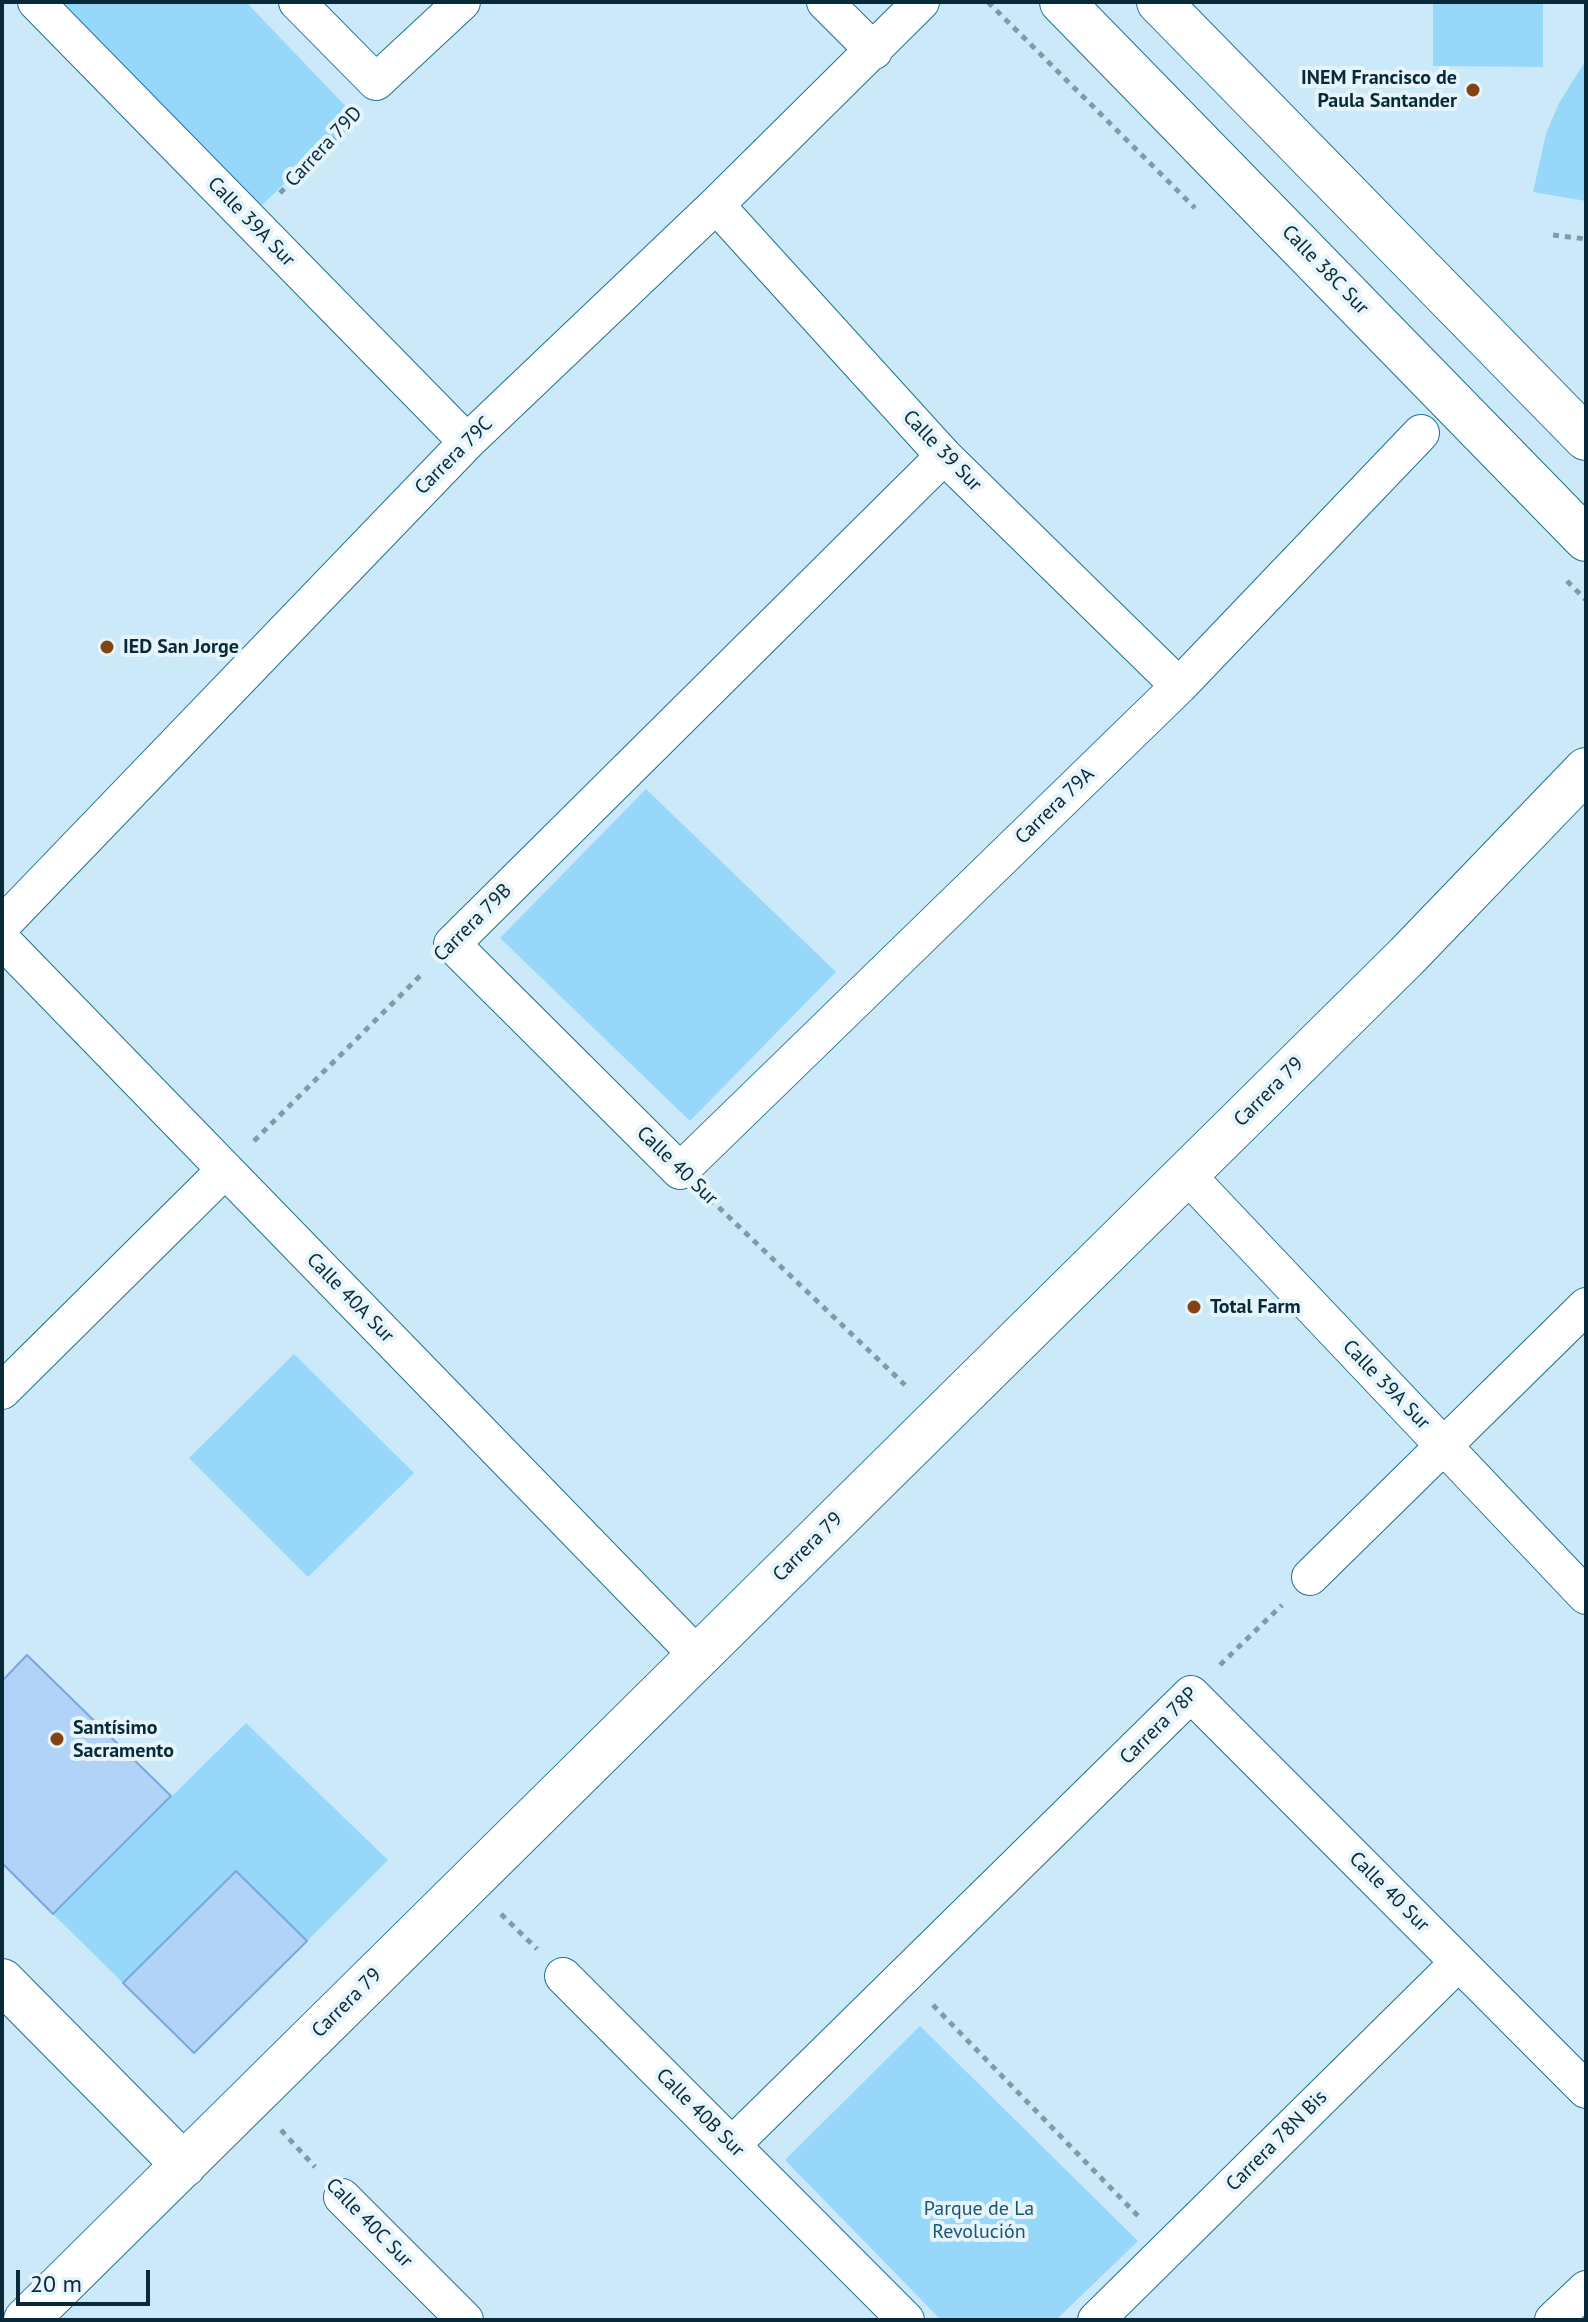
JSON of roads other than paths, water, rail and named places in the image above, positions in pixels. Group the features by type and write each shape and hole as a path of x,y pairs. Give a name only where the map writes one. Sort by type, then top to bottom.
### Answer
{"street":[{"name":"Calle 39A Sur","path":"36,2 467,442"},
{"path":"297,2 376,82 462,2"},
{"path":"825,2 874,51"},
{"name":"Carrera 79C","path":"2,925 467,442 716,205 921,2"},
{"name":"Calle 38C Sur","path":"1062,2 1586,539"},
{"path":"1159,2 1586,438"},
{"name":"Calle 39 Sur","path":"716,205 944,456 1179,686"},
{"name":"Carrera 79A","path":"680,1171 1179,686 1421,433"},
{"name":"Carrera 79B","path":"452,944 944,456"},
{"name":"Carrera 79","path":"26,2320 1407,956 1586,770"},
{"name":"Calle 40A Sur","path":"2,940 698,1656"},
{"name":"Calle 40 Sur","path":"452,944 680,1171"},
{"path":"2,1391 225,1170"},
{"name":"Calle 39A Sur","path":"1186,1174 1586,1596"},
{"path":"1310,1577 1586,1306"},
{"name":"Calle 40 Sur","path":"1191,1694 1586,2090"},
{"name":"Carrera 78P","path":"732,2145 1191,1694"},
{"name":"Carrera 78N Bis","path":"1096,2320 1458,1963"},
{"name":"Calle 40B Sur","path":"563,1976 906,2320"},
{"path":"2,1981 184,2165"},
{"name":"Calle 40C Sur","path":"342,2197 465,2320"},
{"path":"1553,2320 1586,2289"}],"place":[{"name":"INEM Francisco de Paula Santander","path":"1473,90"},
{"name":"IED San Jorge","path":"107,647"},
{"name":"Total Farm","path":"1194,1307"},
{"name":"Santísimo Sacramento","path":"57,1739"}],"park label":[{"name":"Parque de La Revolución","path":"979,2220"}]}
